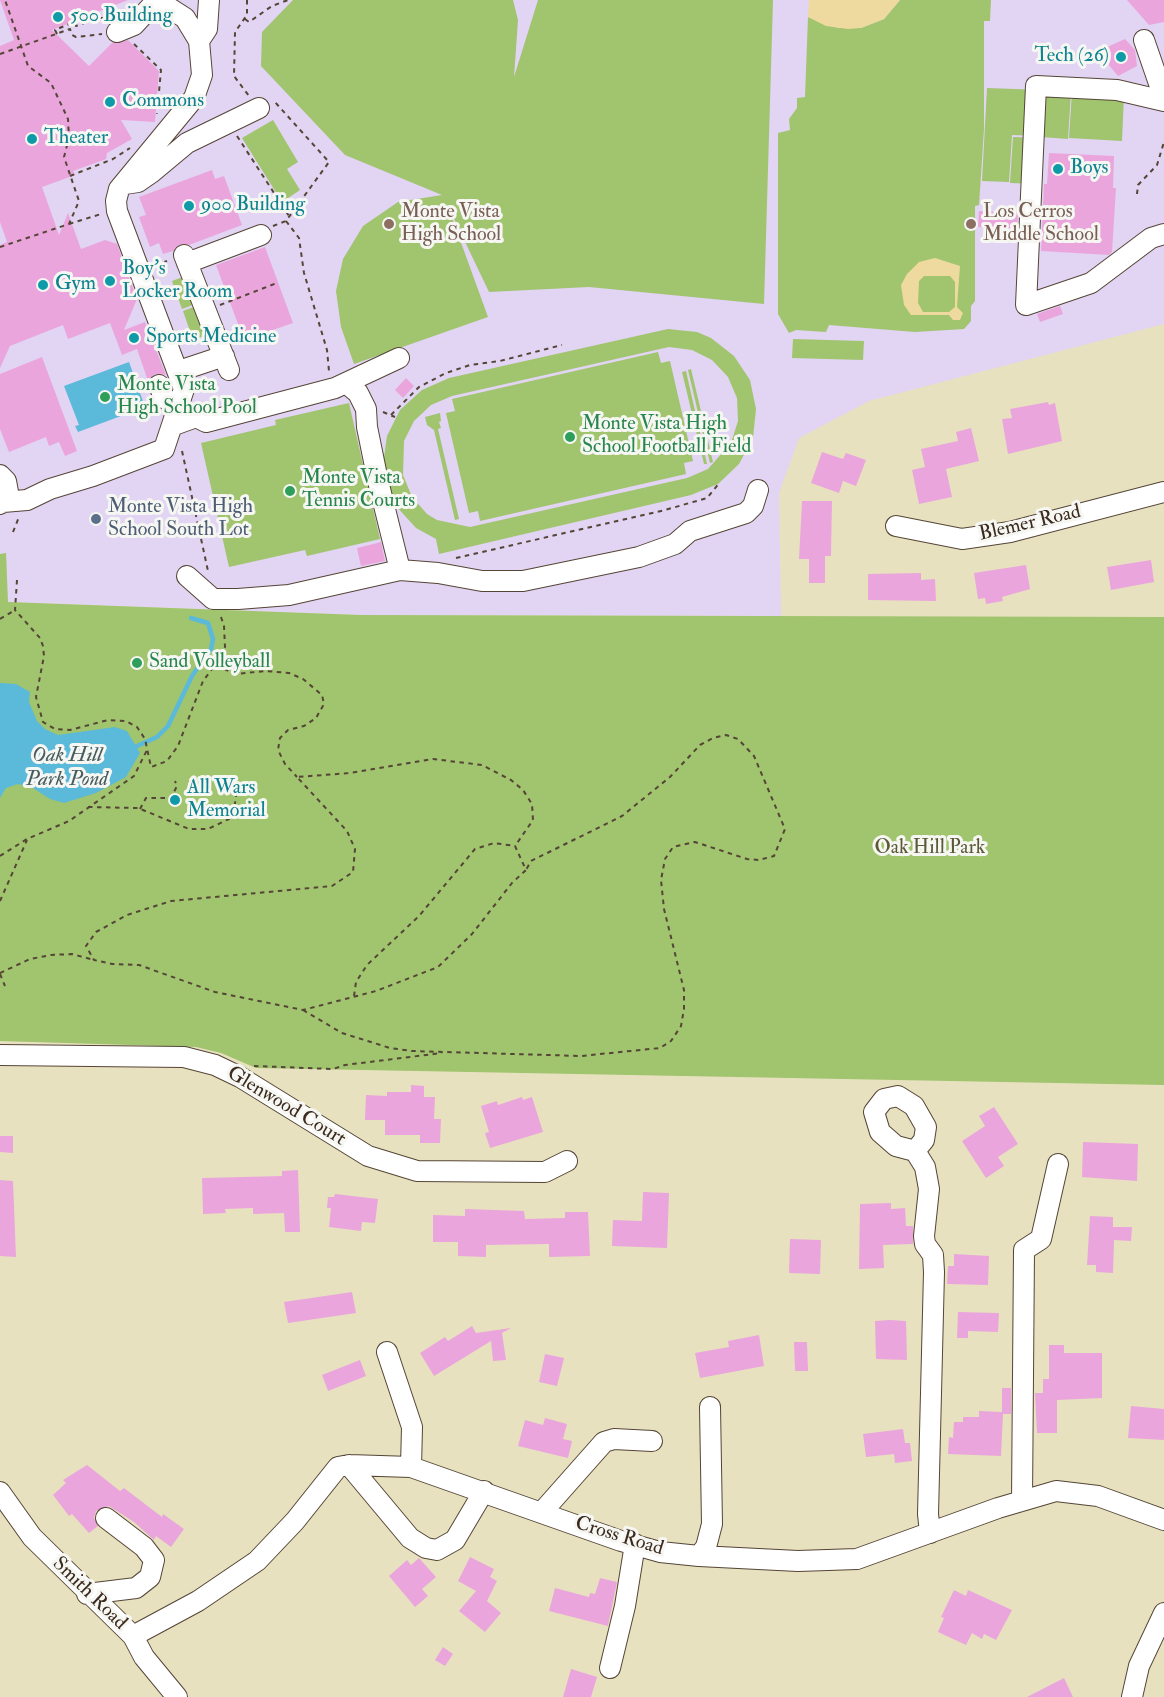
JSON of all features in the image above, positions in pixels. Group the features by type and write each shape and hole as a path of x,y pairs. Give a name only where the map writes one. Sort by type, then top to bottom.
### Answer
{"street":[{"path":"3,492 27,500 164,449 174,425 184,389 117,209 119,189 194,98 202,65 199,41 185,18 157,0 134,26 117,28"},
{"path":"199,41 207,29 209,0"},
{"path":"1144,40 1164,100"},
{"path":"1164,100 1117,90 1036,86 1026,305 1091,283 1151,238 1164,234"},
{"path":"123,184 138,182 187,143 226,122 259,108"},
{"path":"179,371 227,363 186,259 261,236"},
{"path":"174,425 196,417 206,422 340,386 399,358"},
{"path":"159,384 165,398 179,406"},
{"path":"340,386 358,393 366,409 367,427 378,481 400,570"},
{"path":"187,576 213,599 289,595 400,570 504,582 549,577 639,557 675,544 690,531 746,513 753,506 758,490"},
{"name":"Blemer Road","path":"896,526 962,539 1010,532 1164,492"},
{"name":"Glenwood Court","path":"0,1055 184,1057 215,1065 240,1077 368,1156 396,1166 432,1171 545,1172 567,1161"},
{"path":"915,1151 926,1167 929,1189 924,1236 925,1244 933,1255 934,1272 928,1514 930,1533"},
{"path":"1022,1501 1024,1250 1041,1239 1058,1164"},
{"path":"387,1352 412,1427 411,1467"},
{"path":"699,1556 706,1547 712,1524 710,1407"},
{"path":"542,1512 604,1442 614,1438 652,1441"},
{"path":"133,1636 198,1601 257,1561 295,1521 338,1467 349,1465 410,1538 426,1548 437,1550 455,1540 484,1491"},
{"name":"Cross Road","path":"349,1465 411,1467 635,1545 660,1552 699,1556 798,1561 857,1558 1056,1491 1098,1496 1164,1520"},
{"name":"Smith Road","path":"0,1492 32,1538 87,1594 133,1636 144,1657 177,1697"},
{"path":"87,1594 136,1588 150,1577 154,1560 144,1547 106,1518"},
{"path":"610,1668 625,1606 635,1545"},
{"path":"1132,1697 1139,1666 1164,1613"}],"path":[{"path":"5,0 28,66 51,83 68,120 69,138 64,157 79,201 69,224"},
{"path":"248,0 245,20 235,32 234,76 259,108 272,98 328,162 286,221 299,238 304,273 327,350 330,370 325,381 340,386"},
{"path":"245,20 249,22 272,6 288,0"},
{"path":"57,34 55,30 74,22 76,26 103,17 117,28 161,70 159,122"},
{"path":"0,54 70,29 72,35 76,37 117,28"},
{"path":"226,122 289,216"},
{"path":"1137,194 1138,185 1157,165 1164,142"},
{"path":"70,176 113,159 138,143"},
{"path":"0,247 117,209"},
{"path":"139,271 186,259"},
{"path":"207,310 277,283"},
{"path":"392,415 419,387 446,374 470,365 562,345"},
{"path":"449,560 665,510 707,498 720,482"},
{"path":"13,531 22,509"},
{"path":"16,580 15,610 40,638 43,646 44,656 36,697 43,722 55,729 70,730 108,720 126,721 137,727 145,739 151,767 167,761"},
{"path":"0,619 15,610"},
{"path":"94,960 86,946 96,932 127,915 171,901 332,886 353,872 355,849 347,831 285,764 278,750 280,738 288,730 304,726 316,718 324,704 322,695 303,679 289,673 266,671 235,674 215,665"},
{"path":"5,986 0,973 30,959 72,954 112,964 140,965 215,992 303,1010 342,1033 365,1041 412,1051 581,1056 660,1048 671,1041 681,1026 684,990 664,909 660,880 665,859 673,848 695,842 747,859 759,860 774,856 785,829 754,756 738,739 726,735 713,738 700,745 670,777 622,816 531,861 472,934 438,967 376,991 303,1010"},
{"path":"0,856 27,839 69,820 134,776 148,747"},
{"path":"297,777 350,772 433,759 482,765 512,780 532,804 533,820 515,846"},
{"path":"140,809 146,798 171,798 177,786 175,781"},
{"path":"88,807 140,809 189,829 214,827 229,819 236,796 233,786 222,782"},
{"path":"0,901 27,839"},
{"path":"354,996 356,982 366,965 419,916 475,849 494,843 515,846"},
{"path":"515,846 526,870"},
{"path":"240,1077 243,1068 248,1066 333,1070 345,1065 449,1052"}],"shaded area":[{"name":"Monte Vista High School","path":"0,0 1164,0 1164,324 869,401 799,438 779,493 781,616 360,615 7,602 6,553 0,554"}],"green space":[{"path":"293,0 513,0 518,20 514,77 538,0 773,0 764,304 589,287 489,292 447,204 488,317 354,364 341,327 336,291 343,259 363,226 398,202 442,195 345,155 261,66 262,32"},
{"path":"900,0 991,0 990,21 984,21 984,129 979,205 975,206 975,301 971,306 971,321 964,329 915,332 829,325 826,332 796,330 789,333 778,314 778,133 790,130 789,119 797,108 797,98 805,97 808,17 838,28 861,28 884,19"},
{"path":"987,88 1042,90 1039,136 1012,135 1009,182 982,181"},
{"path":"1044,91 1071,92 1068,139 1041,137"},
{"path":"1072,92 1124,95 1122,141 1069,138"},
{"path":"273,120 298,162 287,169 300,190 282,202 242,138"},
{"path":"1013,137 1040,138 1037,184 1010,183"},
{"path":"199,271 209,299 182,309 172,281"},
{"path":"210,301 220,330 193,340 183,311"},
{"path":"668,329 697,332 711,338 734,356 750,380 756,409 753,438 739,464 718,484 691,495 439,554 436,539 416,528 396,506 383,465 387,436 400,410 422,390 449,378","holes":["669,347 692,350 712,360 728,377 737,398 738,421 731,443 708,469 687,478 470,527 437,520 427,514 412,497 403,475 404,441 414,421 431,405 452,396"]},
{"path":"793,339 864,341 863,360 792,358"},
{"name":"Monte Vista High School Football Field","path":"658,352 661,363 670,361 693,461 684,463 686,474 480,521 478,511 469,513 446,413 455,411 452,399"},
{"path":"691,369 713,462 710,463 688,370"},
{"path":"686,371 707,464 704,464 682,372"},
{"name":"Monte Vista Tennis Courts","path":"349,403 380,539 307,556 305,550 229,567 201,443 276,425 275,420"},
{"path":"440,413 441,428 438,429 459,519 455,520 434,430 427,425 425,417"},
{"name":"Oak Hill Park","path":"6,553 8,602 361,615 1164,617 1164,1085 256,1068 221,1053 196,1047 0,1041 0,554"}],"sand":[{"path":"809,0 900,0 884,19 861,28 848,29 826,26 808,17"},
{"path":"935,258 960,266 957,307 963,313 960,320 953,320 949,315 911,315 904,305 901,285 907,274 919,262","holes":["924,276 950,276 955,282 955,307 949,312 923,312 918,303 919,281"]}],"water":[{"name":"Monte Vista High School Pool","path":"129,362 145,407 78,432 75,426 79,425 64,386"},
{"name":"Oak Hill Park Pond","path":"0,683 16,684 30,692 29,702 37,721 45,729 58,735 115,727 127,731 140,753 126,777 96,793 64,803 50,799 33,788 18,784 6,788 0,798"}],"building":[{"path":"0,0 128,0 52,30 89,66 112,43 128,40 159,71 155,122 121,120 132,139 107,153 106,159 73,171 75,175 42,187 59,235 68,213 81,249 105,240 117,244 137,299 124,330 145,322 166,375 155,374 148,381 137,349 122,355 110,323 68,339 63,325 10,346 0,368 0,245 7,242 0,222 0,46 14,40"},
{"path":"1127,0 1164,0 1164,22 1149,25"},
{"name":"Tech (26)","path":"1125,39 1135,50 1137,66 1118,76 1108,64 1105,48"},
{"path":"1049,153 1114,156 1113,188 1116,188 1112,252 1109,255 1041,251 1044,184 1047,184"},
{"name":"900 Building","path":"212,170 215,179 224,176 242,225 189,245 180,244 173,251 163,254 159,243 150,247 139,217 146,215 139,197"},
{"path":"979,211 1018,213 1017,229 978,227"},
{"path":"265,247 293,323 244,340 216,265"},
{"path":"1060,306 1063,314 1040,322 1037,314"},
{"path":"42,357 77,451 65,456 59,442 49,446 46,437 9,452 0,429 0,374"},
{"path":"406,378 414,386 403,398 395,390"},
{"path":"1048,402 1049,405 1055,403 1062,441 1008,454 1002,419 1012,418 1010,409"},
{"path":"971,428 979,461 946,469 952,497 919,504 912,470 925,467 921,449 958,441 956,432"},
{"path":"822,452 843,459 846,453 866,460 856,486 843,481 839,493 811,483"},
{"path":"802,501 832,501 831,556 825,556 825,583 809,583 809,559 799,559"},
{"path":"381,542 385,561 361,566 357,548"},
{"path":"1151,560 1154,582 1111,590 1107,567"},
{"path":"1026,565 1030,589 1002,597 1003,601 986,604 985,598 978,599 974,573"},
{"path":"921,573 921,580 935,579 936,601 868,600 868,574"},
{"path":"411,1085 424,1086 424,1097 435,1097 434,1119 441,1119 440,1143 420,1143 420,1135 385,1135 385,1120 365,1120 366,1095 387,1096 387,1092 411,1092"},
{"path":"522,1097 523,1100 532,1097 543,1132 490,1148 485,1133 489,1132 481,1106 497,1101 498,1105"},
{"path":"994,1107 1018,1144 998,1157 1004,1166 986,1178 962,1141 985,1126 979,1116"},
{"path":"0,1136 13,1136 13,1153 0,1152"},
{"path":"1083,1142 1138,1144 1137,1181 1082,1177"},
{"path":"298,1170 300,1232 285,1232 284,1213 253,1214 253,1208 225,1209 226,1213 203,1214 202,1178 282,1176 282,1171"},
{"path":"0,1180 13,1181 16,1257 0,1256"},
{"path":"643,1192 669,1193 667,1248 612,1246 613,1220 642,1221"},
{"path":"335,1194 378,1199 375,1223 362,1222 361,1231 329,1227 331,1208 327,1208 328,1197 334,1197"},
{"path":"891,1203 891,1209 905,1208 906,1226 913,1226 913,1244 883,1245 884,1268 859,1269 860,1204"},
{"path":"465,1209 524,1211 525,1219 565,1218 565,1212 588,1212 590,1256 549,1257 549,1244 486,1245 486,1257 458,1256 458,1242 433,1242 433,1215 465,1216"},
{"path":"1090,1216 1113,1217 1113,1227 1132,1227 1131,1241 1114,1240 1113,1273 1096,1272 1096,1265 1087,1265"},
{"path":"790,1239 821,1240 820,1274 789,1273"},
{"path":"954,1254 989,1256 988,1285 947,1284 948,1266 954,1266"},
{"path":"352,1292 356,1313 288,1323 284,1302"},
{"path":"958,1312 999,1313 998,1332 968,1331 968,1338 957,1338"},
{"path":"875,1321 906,1321 907,1360 876,1359"},
{"path":"472,1326 476,1333 511,1328 502,1333 506,1360 493,1361 491,1341 434,1376 420,1353 445,1337 448,1341"},
{"path":"759,1335 764,1366 700,1378 695,1353 729,1347 728,1341"},
{"path":"794,1342 807,1342 808,1371 795,1371"},
{"path":"1049,1345 1064,1345 1064,1353 1102,1353 1102,1398 1057,1400 1057,1433 1037,1433 1035,1393 1043,1393 1043,1379 1049,1379"},
{"path":"545,1354 564,1358 557,1386 539,1382"},
{"path":"360,1360 366,1376 328,1391 322,1375"},
{"path":"1002,1388 1011,1388 1011,1414 1003,1414 1001,1456 948,1454 949,1437 953,1438 954,1422 963,1422 963,1417 979,1417 979,1411 1002,1412"},
{"path":"1131,1406 1164,1409 1164,1440 1128,1438"},
{"path":"545,1418 567,1424 563,1439 572,1441 568,1458 518,1446 525,1420 543,1425"},
{"path":"903,1429 905,1443 910,1443 912,1461 895,1463 894,1454 866,1457 863,1434"},
{"path":"87,1465 120,1491 124,1488 162,1517 163,1514 184,1529 171,1547 156,1536 154,1540 134,1522 109,1506 96,1511 94,1518 98,1526 89,1533 72,1514 69,1516 53,1495 66,1483 63,1480"},
{"path":"470,1557 494,1569 490,1577 497,1581 487,1601 501,1613 485,1632 459,1611 476,1591 458,1581"},
{"path":"419,1558 436,1577 422,1589 428,1596 415,1607 389,1576 407,1560 411,1565"},
{"path":"600,1578 617,1582 608,1626 549,1611 555,1588 589,1597 590,1593 595,1594"},
{"path":"954,1590 966,1596 968,1590 1012,1610 996,1640 984,1634 982,1639 972,1633 966,1645 938,1632 944,1618 941,1617"},
{"path":"443,1647 453,1654 445,1666 435,1660"},
{"path":"571,1669 597,1677 591,1697 563,1697"},
{"path":"1064,1678 1073,1697 1027,1697"}],"waterway":[{"path":"137,746 157,737 168,726 192,676 211,649 213,639 208,623 191,618"}],"place":[{"name":"500 Building","path":"58,17"},
{"name":"Tech (26)","path":"1121,57"},
{"name":"Commons","path":"110,102"},
{"name":"Theater","path":"32,139"},
{"name":"Boys","path":"1058,169"},
{"name":"900 Building","path":"189,206"},
{"name":"Monte Vista High School","path":"389,224"},
{"name":"Los Cerros Middle School","path":"971,224"},
{"name":"Boy's Locker Room","path":"110,281"},
{"name":"Gym","path":"43,285"},
{"name":"Sports Medicine","path":"134,338"},
{"name":"Monte Vista High School Pool","path":"105,397"},
{"name":"Monte Vista High School Football Field","path":"570,437"},
{"name":"Monte Vista Tennis Courts","path":"290,491"},
{"name":"Monte Vista High School South Lot","path":"96,519"},
{"name":"Sand Volleyball","path":"137,663"},
{"name":"All Wars Memorial","path":"175,800"}]}
